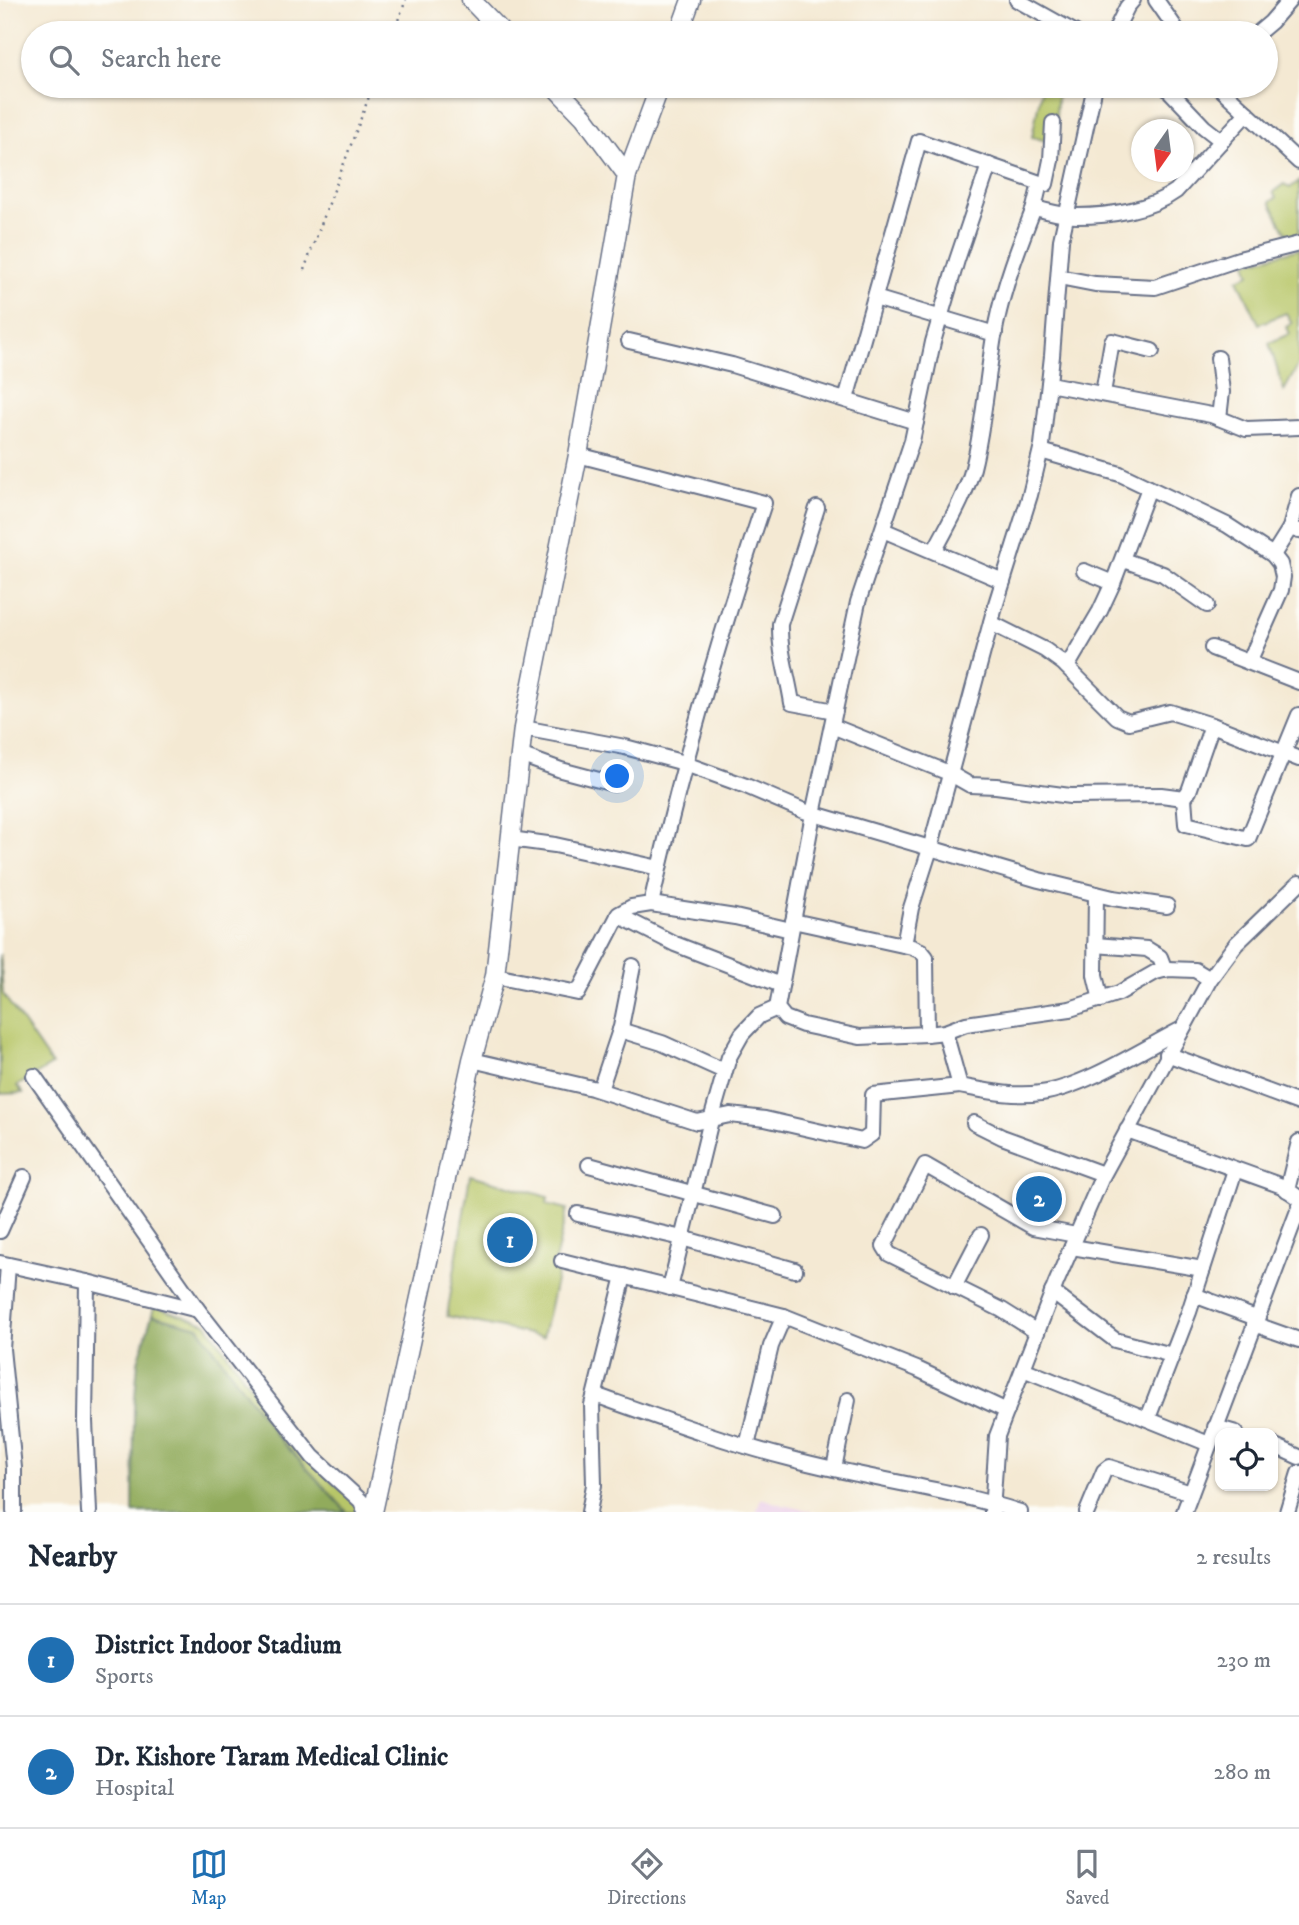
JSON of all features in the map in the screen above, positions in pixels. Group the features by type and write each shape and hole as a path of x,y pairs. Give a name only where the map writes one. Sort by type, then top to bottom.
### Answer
{"main road":[{"path":"471,0 491,21"},
{"path":"683,21 691,0"},
{"path":"566,98 584,117 627,175"},
{"path":"373,1512 472,1060 495,976 523,728 578,455 627,175 656,98"}],"street":[{"path":"1017,0 1055,21"},
{"path":"1120,21 1133,0"},
{"path":"1156,0 1171,21"},
{"path":"1272,21 1290,0"},
{"path":"904,945 911,908 930,849 949,773 1041,451 1065,215 1073,191 1092,98"},
{"path":"1176,98 1204,127 1223,141"},
{"path":"1231,98 1299,162"},
{"path":"1034,208 1065,215 1106,213 1166,198 1176,191 1247,113"},
{"path":"846,399 919,141 1046,184 1051,160 1053,123"},
{"path":"989,165 940,317 916,422 858,602 813,814 777,1008 785,1018 803,1025 860,1037 928,1034 945,1032 966,1024 1070,1009 1101,1000 1165,970 1195,970 1210,979"},
{"path":"935,550 965,490 972,469 979,443 995,334 1005,289 1034,208 1040,183"},
{"path":"1059,277 1095,284 1155,287 1239,259 1299,244"},
{"path":"875,298 995,334"},
{"path":"629,341 732,365 916,422"},
{"path":"1103,393 1112,341 1152,351"},
{"path":"1217,358 1222,392 1219,418"},
{"path":"1049,384 1219,418 1246,429 1299,427"},
{"path":"1041,451 1120,474 1227,525 1273,555 1280,565 1283,577 1281,590 1249,662"},
{"path":"578,455 764,503 729,606 684,764 652,904"},
{"path":"1067,667 1113,583 1149,488"},
{"path":"1273,555 1295,530 1299,496"},
{"path":"817,508 780,624 779,644 788,675 792,703 833,719 970,785 1047,794 1101,797 1161,795 1184,798"},
{"path":"883,530 1003,581"},
{"path":"1123,559 1163,574 1207,605"},
{"path":"1084,571 1113,583"},
{"path":"991,623 1045,650 1067,667 1117,717 1129,722 1170,712 1212,725 1299,759"},
{"path":"1212,648 1299,682"},
{"path":"1212,725 1189,791 1184,798 1186,824 1248,839 1299,715"},
{"path":"523,728 625,747 746,786 813,814 930,849 1096,894 1167,906"},
{"path":"520,755 561,770 614,784"},
{"path":"510,839 555,845 659,868"},
{"path":"993,1508 997,1436 1052,1292 1103,1174 1210,979 1236,944 1299,883"},
{"path":"1096,894 1095,975 1101,1000"},
{"path":"495,976 578,993 618,915 632,907 652,904 904,945 921,951 926,957 928,1034"},
{"path":"618,915 676,944 780,985"},
{"path":"1094,945 1147,949 1160,957 1165,970"},
{"path":"600,1090 620,1030 633,966"},
{"path":"670,1288 710,1119 729,1057 742,1034 759,1016 777,1008"},
{"path":"620,1030 662,1043 724,1071"},
{"path":"472,1060 600,1090 697,1122 730,1115 765,1119 862,1141 872,1134 873,1095 960,1086 1004,1094 1042,1093 1091,1077 1180,1030"},
{"path":"945,1032 960,1086"},
{"path":"1167,1054 1299,1102"},
{"path":"34,1076 198,1310 313,1457 360,1501 365,1512"},
{"path":"974,1123 1002,1137 1103,1174"},
{"path":"1127,1130 1293,1194 1299,1142"},
{"path":"589,1165 775,1216"},
{"path":"1037,1332 1002,1310 889,1254 884,1246 925,1165 1033,1227 1074,1241 1203,1269"},
{"path":"1148,1418 1194,1295 1235,1170"},
{"path":"0,1231 24,1177"},
{"path":"1184,1512 1299,1208"},
{"path":"578,1214 682,1238 795,1269"},
{"path":"954,1287 981,1236"},
{"path":"562,1261 784,1316 917,1369 1007,1412"},
{"path":"13,1512 14,1468 2,1349 4,1264 198,1310"},
{"path":"589,1512 594,1485 592,1405 624,1276"},
{"path":"87,1282 85,1421 89,1512"},
{"path":"1052,1292 1115,1340 1172,1355"},
{"path":"1194,1295 1299,1339"},
{"path":"747,1446 771,1346 784,1316"},
{"path":"1023,1369 1209,1444"},
{"path":"595,1395 747,1446 993,1508 1020,1512"},
{"path":"834,1468 848,1400"},
{"path":"1278,1447 1299,1457"},
{"path":"1087,1512 1104,1471 1109,1467 1191,1493"},
{"path":"1287,1512 1299,1473"}],"path":[{"path":"397,21 405,0"},
{"path":"304,270 368,98"}],"shaded area":[{"path":"761,1498 782,1505 817,1512 756,1512"}],"green space":[{"path":"1040,98 1057,98 1054,143 1032,137"},
{"path":"1299,181 1299,240 1291,242 1270,202 1276,198 1273,192 1284,184 1290,188"},
{"path":"1299,249 1299,364 1284,391 1269,343 1289,334 1286,327 1292,323 1286,313 1259,324 1238,279 1250,274 1246,263"},
{"path":"0,954 3,994 52,1065 17,1086 23,1093 0,1094"},
{"path":"470,1175 548,1197 547,1204 567,1209 553,1270 558,1272 543,1337 447,1316"},
{"path":"154,1306 206,1323 282,1432 332,1482 357,1502 360,1512 347,1512 276,1435 198,1327 152,1315"},
{"path":"152,1315 198,1327 276,1435 347,1512 133,1512 134,1408 138,1362"}],"place":[{"name":"Dr. Kishore Taram Medical Clinic","path":"1039,1199"},
{"name":"District Indoor Stadium","path":"510,1240"}]}
